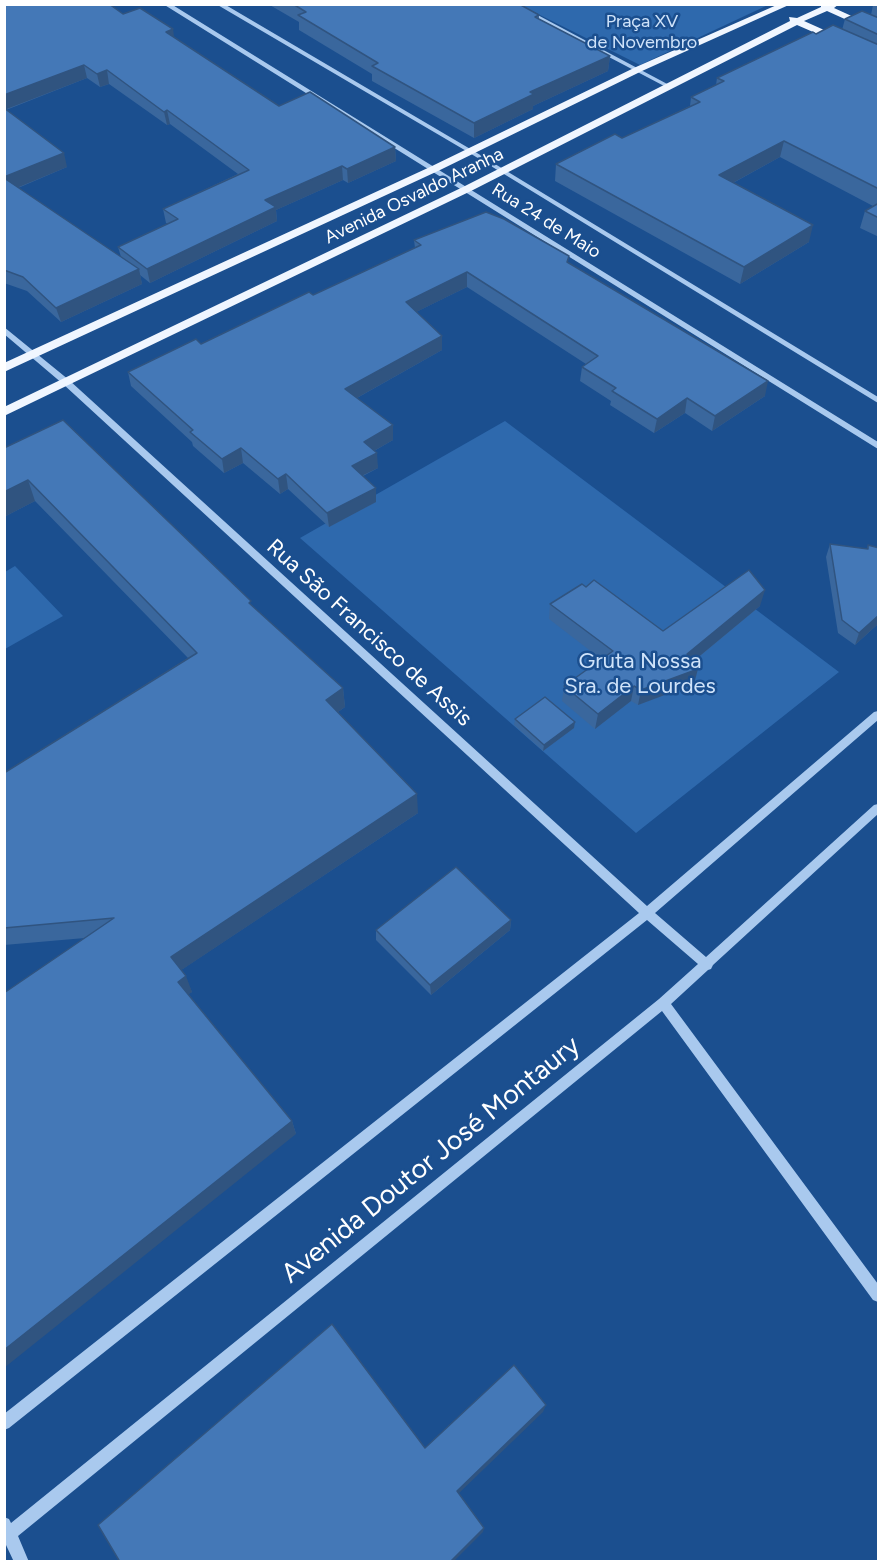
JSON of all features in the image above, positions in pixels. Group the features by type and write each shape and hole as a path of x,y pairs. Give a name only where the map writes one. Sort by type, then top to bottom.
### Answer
{"main road":[{"name":"Avenida Osvaldo Aranha","path":"4,368 434,169 639,69 787,4"},
{"name":"Avenida Osvaldo Aranha","path":"4,412 467,189 828,6"},
{"path":"828,6 879,31"},
{"path":"773,11 848,44"}],"street":[{"name":"Rua 24 de Maio","path":"166,4 879,446"},
{"name":"Rua 24 de Maio","path":"219,4 470,151 879,400"},
{"path":"511,4 668,86"},
{"name":"Rua São Francisco de Assis","path":"4,329 66,382 647,913 707,965"},
{"path":"4,1423 647,913 879,715"},
{"name":"Avenida Doutor José Montaury","path":"6,1532 663,1003 879,808"},
{"path":"663,1003 879,1295"},
{"path":"6,1532 22,1562"}],"green space":[{"name":"Praça XV de Novembro","path":"520,5 768,5 640,65"},
{"name":"Gruta Nossa Sra. de Lourdes","path":"505,421 839,672 636,833 300,538"},
{"path":"15,566 63,616 5,649 5,572"}],"building":[{"path":"4,4 109,4 123,14 140,8 173,29 166,32 279,106 310,92 395,147 347,169 342,166 265,200 276,207 147,269 118,247 178,219 163,209 249,170 167,110 164,112 107,70 97,74 84,65 4,95"},
{"path":"293,4 519,4 539,15 535,17 610,56 530,92 534,94 474,123 372,66 378,63 298,15 306,12"},
{"path":"862,11 879,18 879,35 845,19"},
{"path":"833,25 879,45 879,189 784,141 719,175 813,225 744,267 556,164 615,134 622,138 700,102 691,97 724,81 717,78 813,32 816,34"},
{"path":"4,108 64,153 4,177"},
{"path":"4,178 139,269 56,308 23,277 4,270"},
{"path":"879,203 879,218 865,211"},
{"path":"486,212 504,219 569,256 567,262 768,381 715,416 687,398 657,419 612,391 616,388 582,367 598,356 467,272 406,302 442,336 345,389 393,425 364,442 377,453 352,466 376,488 327,513 286,474 278,479 241,448 222,459 190,432 193,430 128,372 196,339 201,344 309,292 313,295 421,245 414,240"},
{"path":"63,420 251,601 249,603 343,688 326,700 417,794 171,957 186,976 178,982 292,1121 4,1350 4,993 114,918 4,928 4,773 197,653 28,480 4,492 4,448"},
{"path":"830,544 868,549 868,545 879,548 879,615 859,633 842,620"},
{"path":"749,570 765,590 687,654 698,669 641,690 634,686 598,714 564,686 613,651 550,604 582,584 586,587 594,580 663,631"},
{"path":"545,697 575,722 544,745 515,719"},
{"path":"456,867 511,920 430,985 376,930"},
{"path":"332,1324 425,1448 514,1365 546,1405 457,1491 484,1528 450,1562 120,1562 98,1525"}]}
